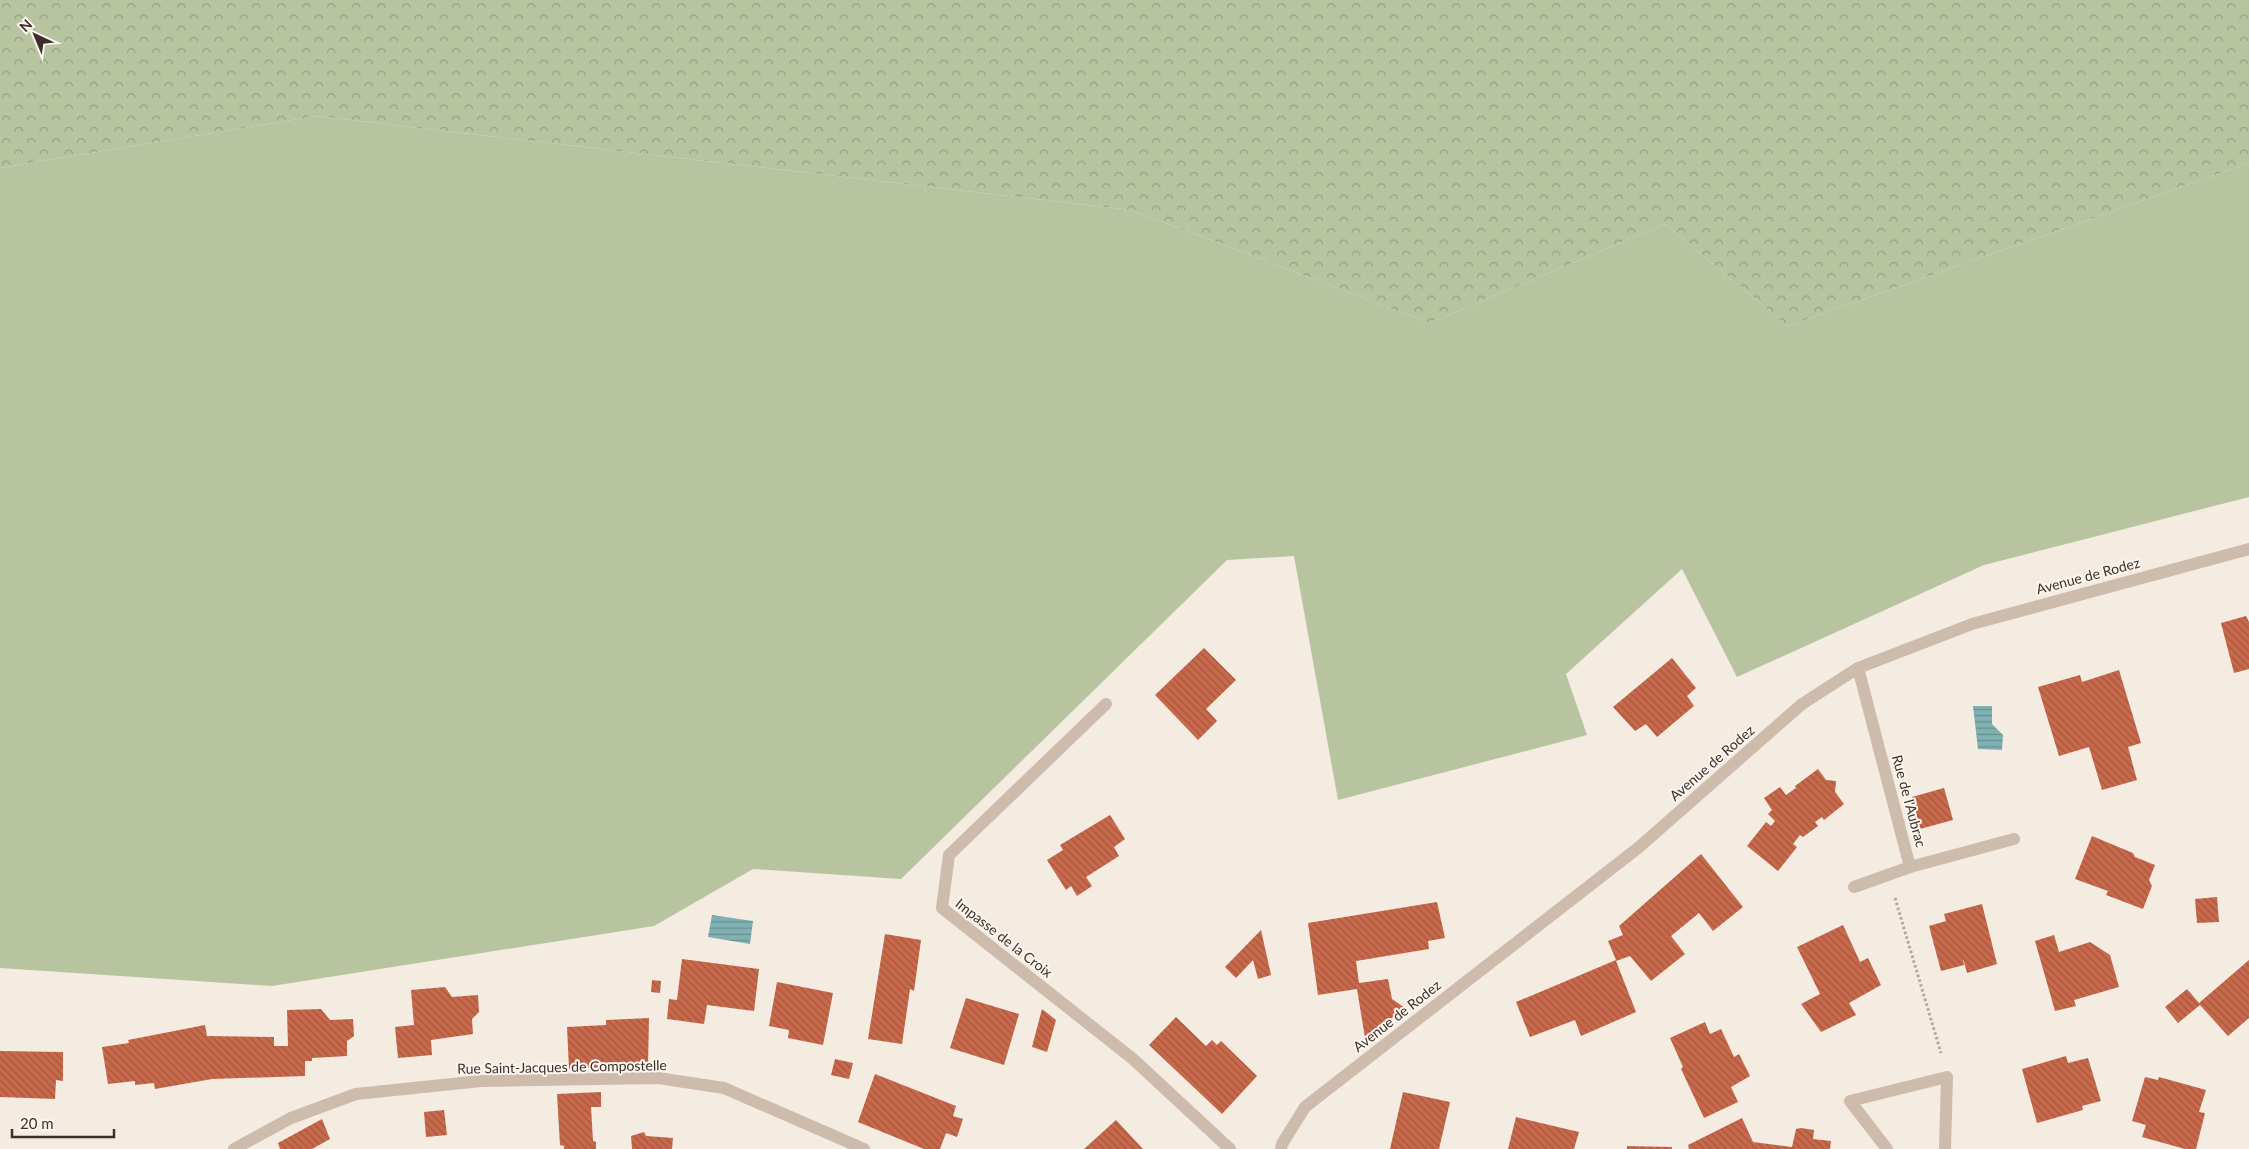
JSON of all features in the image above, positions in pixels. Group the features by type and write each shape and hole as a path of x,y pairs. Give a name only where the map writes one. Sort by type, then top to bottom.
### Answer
{"street":[{"name":"Avenue de Rodez","path":"1281,1149 1282,1144 1305,1107 1638,848 1802,704 1858,668 1972,624 2249,549"},
{"name":"Rue de l'Aubrac","path":"1858,668 1910,867 2014,839"},
{"name":"Impasse de la Croix","path":"1106,704 949,855 942,908 1134,1059 1230,1149"},
{"path":"1854,887 1910,867"},
{"path":"1887,1149 1850,1101 1947,1077 1946,1149"},
{"name":"Rue Saint-Jacques de Compostelle","path":"234,1149 291,1118 356,1094 481,1080 658,1078 724,1088 864,1149"}],"path":[{"path":"1910,867 1894,895 1947,1077"}],"green space":[{"path":"0,0 2249,0 2249,163 1788,326 1665,224 1430,323 1131,210 316,116 0,168"},
{"path":"316,116 1131,210 1430,323 1665,224 1788,326 2249,163 2249,497 1984,565 1737,677 1682,569 1566,674 1587,735 1338,800 1294,556 1227,560 901,879 753,869 654,926 272,986 0,968 0,168"}],"water":[{"path":"1973,706 1992,706 1992,724 2003,735 2002,750 1978,749"},
{"path":"712,915 753,921 750,944 708,937"}],"building":[{"path":"2246,616 2249,622 2249,669 2234,673 2221,623"},
{"path":"1204,648 1236,680 1206,709 1217,721 1198,740 1155,695"},
{"path":"1672,658 1696,688 1687,696 1694,706 1657,737 1646,724 1635,731 1613,707"},
{"path":"2119,670 2141,743 2128,747 2137,780 2102,790 2089,747 2059,756 2038,687 2080,675 2082,682"},
{"path":"1818,769 1826,780 1836,781 1835,792 1844,804 1824,820 1822,817 1815,822 1818,826 1803,837 1800,835 1793,844 1797,847 1778,871 1747,846 1766,822 1771,826 1775,821 1768,814 1772,810 1764,798 1780,787 1786,795"},
{"path":"1944,788 1953,820 1920,829 1912,797"},
{"path":"1110,815 1125,839 1114,847 1119,856 1086,877 1092,886 1077,896 1071,886 1066,890 1047,860 1063,850 1060,845"},
{"path":"2092,836 2133,853 2135,857 2155,865 2149,880 2152,886 2143,909 2106,895 2108,891 2075,879"},
{"path":"1701,854 1743,907 1713,931 1699,913 1671,936 1685,954 1651,981 1630,956 1616,961 1636,1012 1581,1036 1575,1020 1530,1037 1516,1002 1616,960 1608,941 1623,935 1619,926"},
{"path":"2217,897 2219,922 2197,923 2195,899"},
{"path":"1437,902 1445,938 1428,941 1429,949 1356,961 1359,983 1388,979 1392,999 1405,1008 1365,1038 1357,989 1318,995 1308,923"},
{"path":"1982,904 1997,964 1967,973 1963,958 1964,965 1941,971 1929,926 1946,921 1944,914"},
{"path":"1843,925 1860,962 1868,958 1881,985 1849,1003 1856,1015 1821,1032 1801,1004 1820,994 1797,947"},
{"path":"1261,930 1271,975 1258,979 1253,960 1236,978 1225,967"},
{"path":"885,934 921,940 914,991 910,989 902,1044 868,1039"},
{"path":"2054,935 2059,952 2090,942 2110,955 2119,987 2074,1000 2076,1006 2055,1011 2035,941"},
{"path":"682,959 759,969 754,1011 707,1005 704,1024 667,1019 669,999 677,1000"},
{"path":"2249,960 2249,1018 2228,1036 2200,1005 2178,1023 2165,1007 2187,989 2199,1003"},
{"path":"652,980 661,981 660,993 651,992"},
{"path":"777,982 833,993 823,1045 788,1038 789,1030 769,1026"},
{"path":"445,987 452,997 478,995 479,1012 472,1019 473,1034 431,1040 432,1055 398,1058 395,1027 414,1025 411,990"},
{"path":"966,998 1019,1014 1004,1065 950,1048"},
{"path":"321,1009 330,1020 353,1019 354,1036 347,1041 347,1056 312,1058 312,1061 305,1061 305,1076 212,1079 155,1089 154,1083 135,1085 135,1081 108,1084 102,1047 129,1043 128,1040 205,1025 207,1036 274,1037 274,1046 288,1046 287,1010"},
{"path":"1042,1009 1056,1020 1047,1052 1032,1047"},
{"path":"1176,1017 1206,1046 1212,1040 1217,1045 1221,1041 1257,1076 1222,1114 1149,1045"},
{"path":"649,1018 648,1065 569,1069 567,1027 606,1025 606,1020"},
{"path":"1705,1022 1710,1034 1721,1029 1734,1057 1739,1054 1750,1076 1731,1087 1738,1102 1704,1118 1681,1069 1683,1067 1670,1038"},
{"path":"0,1051 63,1052 63,1081 56,1080 55,1099 0,1097"},
{"path":"2066,1056 2068,1063 2088,1058 2101,1101 2082,1106 2083,1110 2037,1123 2022,1069"},
{"path":"835,1059 853,1063 849,1079 831,1075"},
{"path":"875,1074 956,1106 953,1116 963,1119 957,1137 946,1133 940,1149 924,1149 858,1122"},
{"path":"2145,1077 2158,1080 2159,1077 2206,1090 2199,1112 2205,1113 2196,1149 2185,1149 2142,1137 2146,1125 2132,1121"},
{"path":"601,1092 601,1107 591,1107 593,1141 596,1142 596,1149 564,1149 564,1146 560,1145 557,1094"},
{"path":"1403,1092 1450,1102 1439,1149 1390,1149"},
{"path":"444,1110 447,1135 426,1137 424,1112"},
{"path":"1516,1117 1579,1132 1574,1149 1508,1149"},
{"path":"1742,1118 1753,1142 1792,1147 1796,1129 1801,1128 1814,1130 1813,1139 1831,1141 1830,1149 1689,1149 1688,1145"},
{"path":"322,1119 330,1139 312,1149 280,1149 278,1143"},
{"path":"1116,1120 1143,1149 1084,1149"},
{"path":"644,1132 646,1136 673,1138 672,1149 632,1149 631,1136"},
{"path":"1627,1146 1672,1147 1672,1149 1627,1149"}]}
